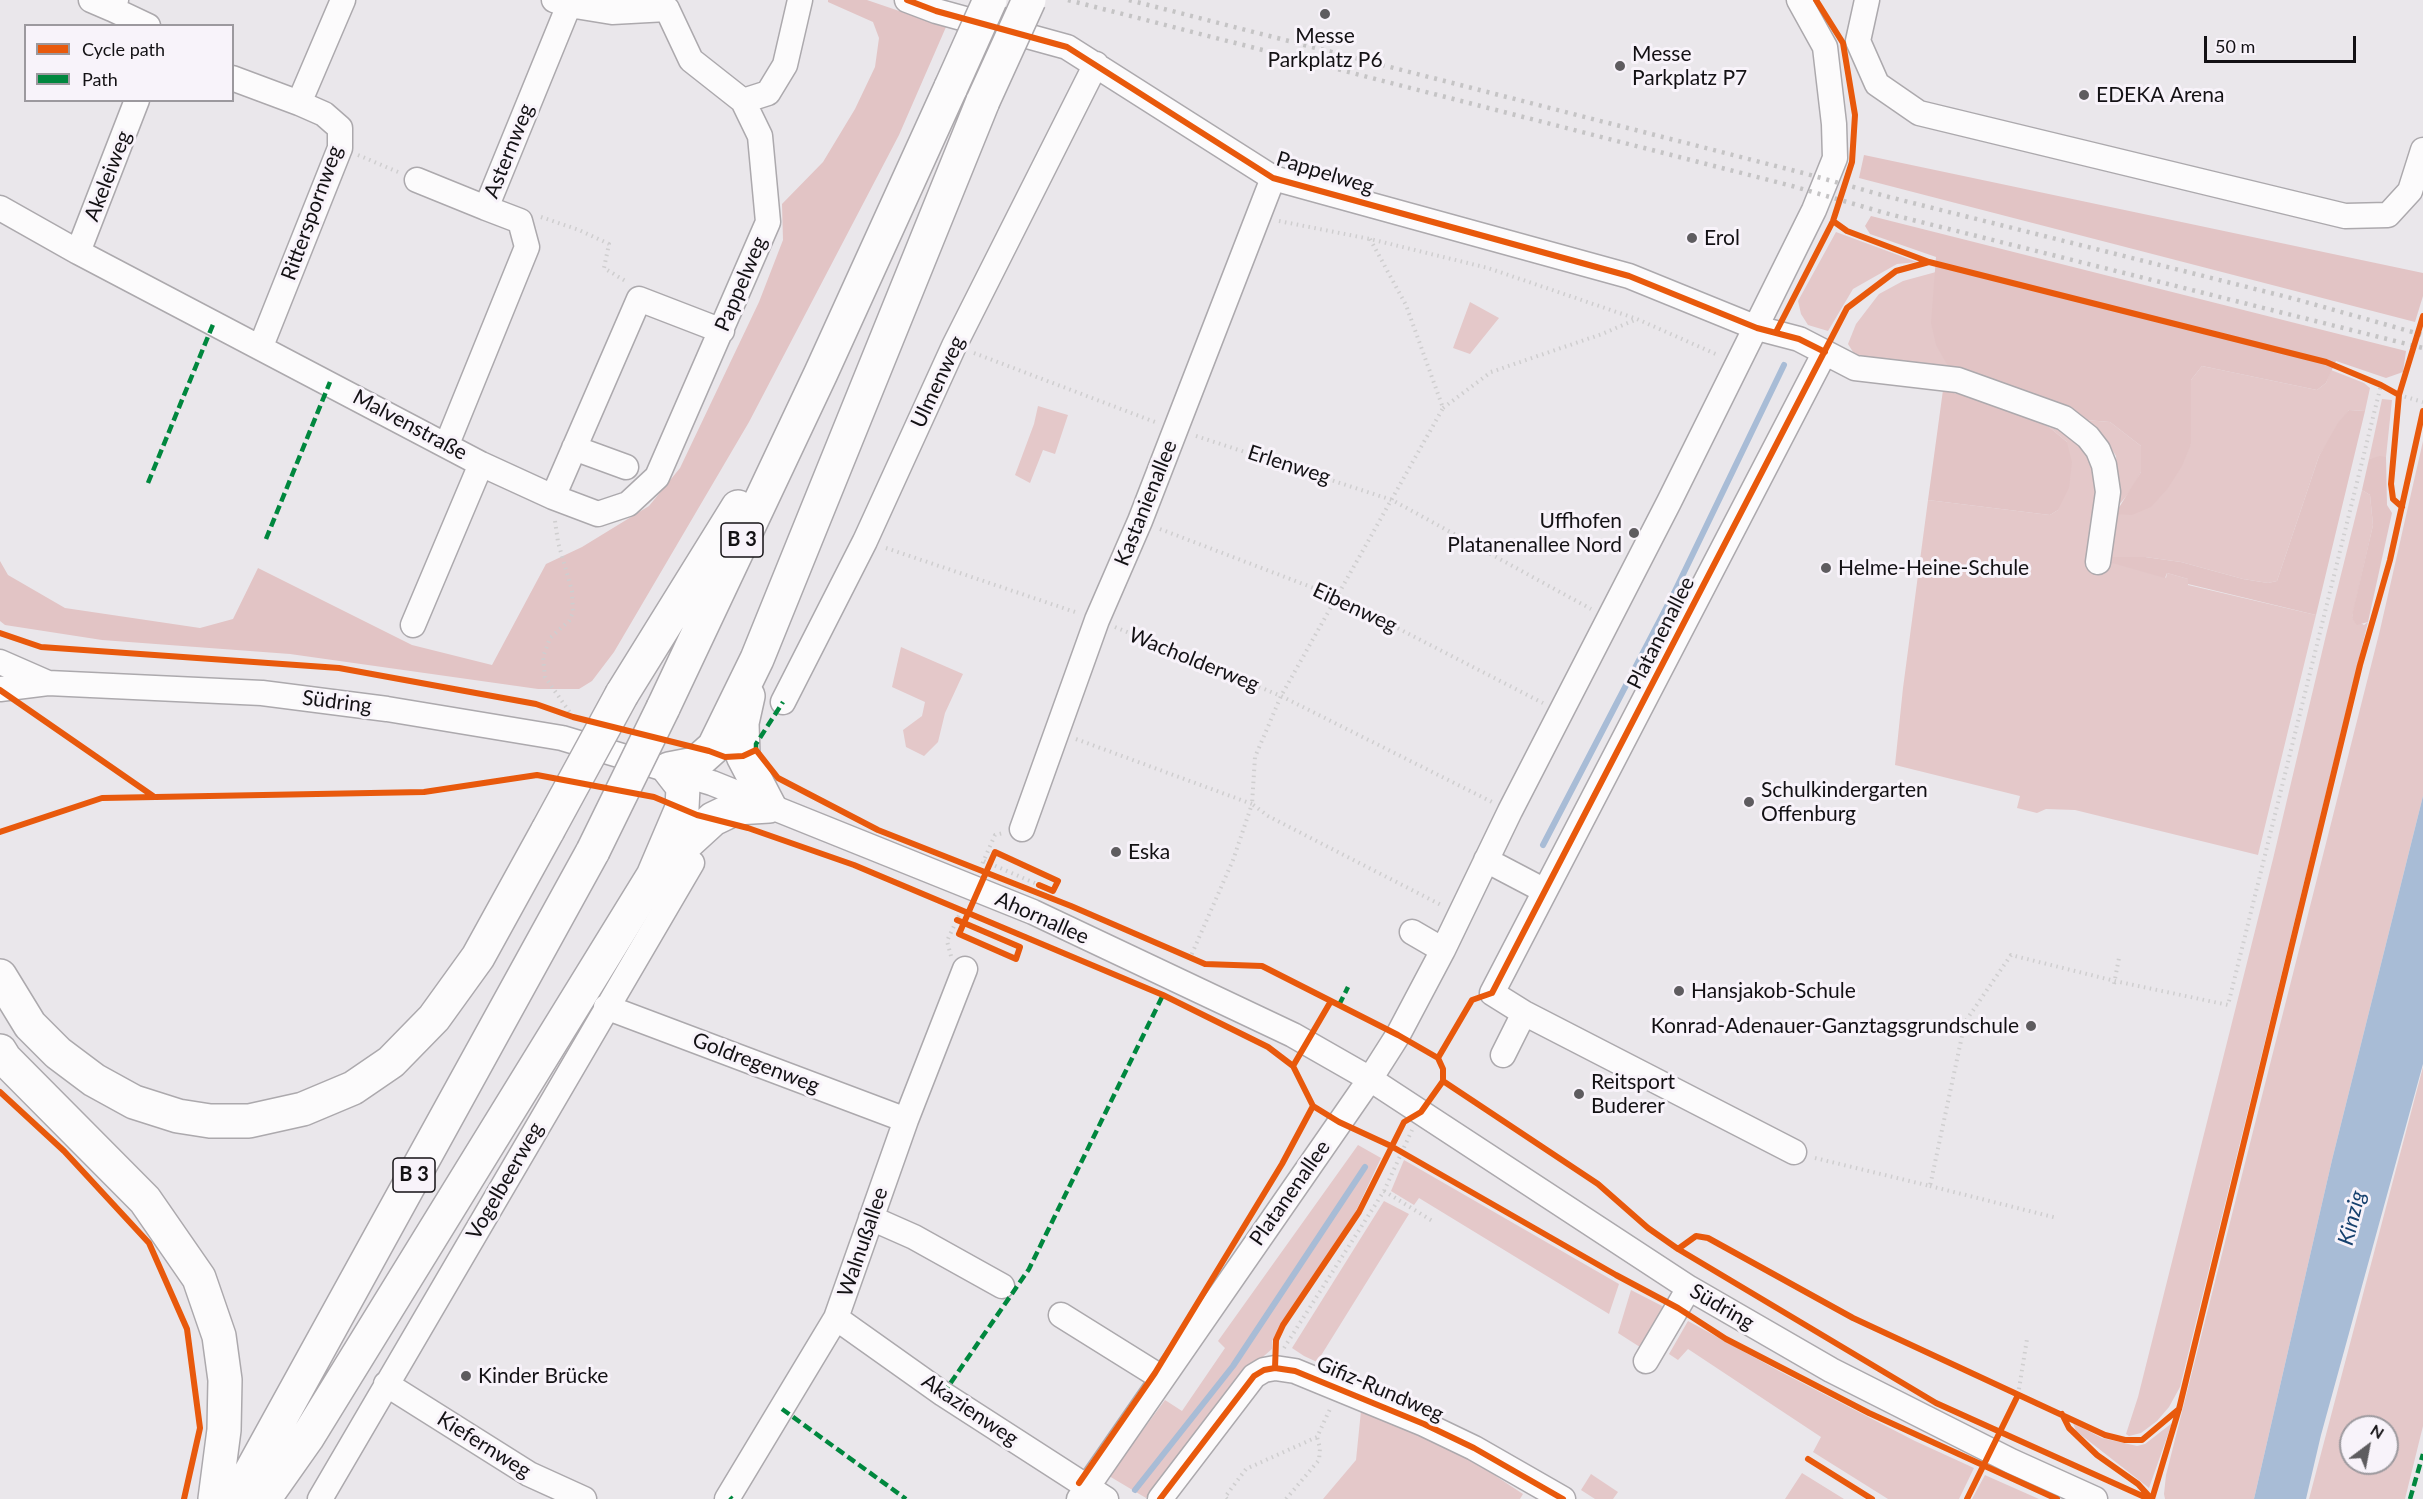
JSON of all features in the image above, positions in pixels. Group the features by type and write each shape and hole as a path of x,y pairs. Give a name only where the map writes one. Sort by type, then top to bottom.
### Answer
{"highway":[{"name":"B 3","path":"236,1499 593,851 821,373 990,0"},
{"path":"264,1499 308,1438 653,876 682,808 682,787 669,769 695,764 714,747 756,659 983,101 1029,0"},
{"path":"0,976 30,1025 58,1053 94,1080 134,1102 178,1116 210,1121 249,1120 303,1109 353,1088 391,1062 434,1018 478,957 622,694 821,373"},
{"path":"756,659 742,723 743,756 764,818"},
{"path":"653,876 713,819 736,808 764,818"},
{"path":"0,1051 5,1059 145,1200 199,1278 219,1336 225,1380 224,1430 215,1499"}],"street":[{"path":"234,79 299,103 343,0"},
{"path":"743,101 768,93 785,65 800,0"},
{"name":"Pappelweg","path":"907,0 936,11 1067,47 1273,178 1629,276 1757,328"},
{"name":"Platanenallee","path":"1091,1496 1162,1378 1370,1079 1398,1035 1443,950 1509,811 1610,620 1739,365 1814,210 1835,158 1834,124 1825,47 1798,0"},
{"path":"1867,0 1858,41 1877,84 1919,113 2345,216 2388,215 2410,190 2423,150"},
{"path":"561,2 612,12 673,4"},
{"name":"Asternweg","path":"447,444 527,247 520,221 486,208 561,2"},
{"path":"106,3 144,24"},
{"name":"Pappelweg","path":"553,497 598,514 628,504 657,477 768,222 760,136 743,101 691,60 673,4"},
{"path":"1825,47 1858,41"},
{"name":"Ulmenweg","path":"783,702 865,541 954,346 1096,64"},
{"name":"Akeleiweg","path":"78,252 136,102"},
{"name":"Ritterspornweg","path":"261,346 340,148 340,128 324,114 299,103"},
{"name":"Kastanienallee","path":"1022,829 1097,620 1140,521 1273,178"},
{"path":"417,180 486,208"},
{"name":"Malvenstraße","path":"0,208 78,252 261,346 481,464 553,497"},
{"path":"553,497 639,299 722,331"},
{"path":"1757,328 1799,339 1855,368 1924,374 1958,380 2064,418 2088,437 2098,450 2104,465 2108,492 2098,562"},
{"name":"Platanenallee","path":"1794,1152 1524,1013 1492,993 1825,352"},
{"path":"574,447 626,467"},
{"path":"413,625 481,464"},
{"path":"0,662 48,683"},
{"name":"Südring","path":"0,689 48,683 262,693 387,709 562,738 669,769"},
{"name":"Ahornallee","path":"669,769 764,818 1033,912 1293,1035 1370,1079"},
{"path":"1486,860 1545,891"},
{"name":"Vogelbeerweg","path":"320,1499 692,863"},
{"path":"1412,932 1443,950"},
{"name":"Walnußallee","path":"728,1499 836,1318 906,1120 965,969"},
{"name":"Goldregenweg","path":"606,1007 906,1120"},
{"path":"1503,1055 1524,1013"},
{"name":"Südring","path":"1370,1079 1689,1288 1831,1370 2011,1461 2095,1499"},
{"path":"871,1218 914,1237 1002,1286"},
{"path":"1646,1360 1689,1288"},
{"path":"1061,1315 1162,1378"},
{"name":"Akazienweg","path":"836,1318 1091,1496"},
{"path":"1160,1499 1254,1376 1264,1370 1275,1368"},
{"name":"Gifiz-Rundweg","path":"1275,1368 1295,1371 1424,1424 1474,1448 1563,1499"},
{"name":"Kiefernweg","path":"386,1384 529,1474 584,1499"}],"path":[{"path":"340,148 417,180"},
{"path":"1258,216 1370,239 1488,268 1637,319 1739,365"},
{"path":"520,221 539,217 579,230 609,244 604,268 633,286 639,299"},
{"path":"1833,221 1847,231 1941,265"},
{"path":"1370,239 1406,305 1443,408"},
{"path":"1918,265 1929,262"},
{"path":"1191,958 1233,860 1252,804 1256,758 1281,696 1443,408 1491,372 1602,334 1637,319"},
{"path":"2370,381 2399,395 2423,402"},
{"path":"1930,1186 1965,1022 2011,955 2115,982 2228,1005 2381,385"},
{"path":"2398,406 2402,386"},
{"path":"553,497 558,542 572,591 573,612 569,621 550,638 543,657 545,677 573,717"},
{"path":"1057,732 1252,804 1268,816 1460,914"},
{"path":"764,818 833,857"},
{"path":"980,870 994,834 1022,829"},
{"path":"957,920 1020,947 1016,959 959,934 995,852 1058,881 1053,891 984,861"},
{"path":"951,905 1058,950"},
{"path":"962,909 947,941 951,958 965,969"},
{"path":"2115,982 2119,958"},
{"path":"1268,1047 1293,1066"},
{"path":"1275,1368 1286,1344 1384,1191 1421,1112"},
{"path":"1794,1152 2057,1218"},
{"path":"1384,1191 1434,1222"},
{"path":"2018,1395 2027,1339"},
{"path":"1227,1499 1225,1497 1246,1469 1317,1437 1340,1389"},
{"path":"1286,1499 1319,1460 1320,1448 1317,1437"}],"shaded area":[{"path":"828,0 867,0 946,27 899,135 749,422 614,652 592,681 579,689 538,689 290,654 102,640 5,625 0,621 0,561 8,575 65,608 200,628 233,619 258,568 412,645 492,665 546,564 582,547 649,506 680,468 759,302 783,240 782,204 823,162 855,109 875,67 879,38 873,22"},
{"path":"1864,155 2423,273 2423,296 2415,322 1859,178"},
{"path":"1871,216 2406,351 2403,372 2386,378 2336,361 2326,383 2317,390 2202,366 2191,380 2191,444 2182,466 2168,488 2151,507 2132,515 2115,514 2141,472 2141,446 2110,422 2086,420 1952,373 1936,345 1931,323 1936,257 1870,234 1865,226"},
{"path":"1836,232 1917,262 1897,264 1853,289 1828,331 1808,325 1801,314 1798,301"},
{"path":"1936,272 1935,283 1952,373 1858,360 1848,344 1856,324 1879,294 1903,281"},
{"path":"1470,302 1499,318 1470,354 1453,348"},
{"path":"2202,366 2317,390 2326,383 2331,370 2364,383 2370,388 2365,411 2349,410 2319,456 2277,581 2268,583 2243,579 2181,562 2145,557 2166,578 2167,573 2188,579 2188,585 2316,615 2258,855 2075,810 2046,809 2037,813 2017,808 2020,796 1895,765 1928,500 2050,515 2058,510 2067,442 2049,427 2069,434 2087,450 2115,514 2191,444 2191,380"},
{"path":"1943,390 1994,404 2049,427 2067,442 2072,462 2069,488 2058,510 2050,515 1928,500"},
{"path":"2382,399 2392,400 2386,457 2369,459"},
{"path":"1038,406 1068,415 1055,454 1043,450 1030,483 1015,475 1034,424"},
{"path":"2349,410 2365,411 2316,615 2188,584 2188,579 2167,573 2165,578 2109,562 2110,557 2145,557 2181,562 2243,579 2268,583 2277,581 2319,456 2338,423"},
{"path":"2086,420 2110,422 2141,446 2141,472 2132,489 2119,505 2116,456 2105,439"},
{"path":"2423,441 2423,796 2332,1160 2254,1499 2165,1499 2166,1475 2380,630"},
{"path":"2386,457 2387,505 2392,513 2368,622 2357,625 2352,618 2353,611 2373,525 2370,495 2362,490 2369,459"},
{"path":"2362,490 2370,495 2373,525 2352,618 2364,625 2368,622 2180,1387 2169,1407 2157,1421 2141,1433 2129,1436 2126,1434 2138,1397 2273,859"},
{"path":"901,647 963,674 945,713 938,742 924,756 906,747 903,730 922,716 925,702 892,687"},
{"path":"2423,1067 2423,1426 2405,1499 2309,1499"},
{"path":"1358,1145 1381,1158 1355,1213 1272,1341 1272,1349 1250,1368 1146,1498 1109,1476 1165,1400 1182,1411 1225,1348 1218,1341"},
{"path":"1404,1160 1619,1284 1609,1314 1419,1198 1414,1205 1391,1191"},
{"path":"1384,1201 1409,1214 1317,1362 1304,1356 1292,1348"},
{"path":"1631,1290 1668,1309 1643,1349 1618,1333"},
{"path":"1688,1321 1915,1441 1974,1468 1959,1499 1888,1499 1813,1452 1821,1437 1688,1349 1678,1360 1669,1354"},
{"path":"1361,1411 1418,1431 1464,1455 1523,1494 1520,1499 1323,1499 1356,1460"},
{"path":"2073,1423 2102,1438 2137,1446 2145,1444 2172,1423 2149,1488 2076,1431"},
{"path":"1802,1473 1844,1499 1785,1499"},
{"path":"1591,1474 1618,1492 1613,1499 1595,1499 1581,1490"},
{"path":"1985,1475 1987,1476 2039,1499 1972,1499"}],"water":[{"name":"Kinzig","path":"2423,796 2423,1064 2321,1435 2306,1499 2254,1499 2332,1160"}],"waterway":[{"path":"1543,845 1674,593 1784,365"},
{"path":"1135,1490 1233,1366 1365,1167"}],"railway":[{"path":"1068,0 1792,186 1885,213 2423,348"},
{"path":"1129,0 1889,197 2295,299 2423,335"}],"marked path":[{"path":"148,483 214,322"},
{"path":"266,539 330,382"},
{"path":"756,750 756,744 783,702"},
{"path":"1339,1005 1348,987"},
{"path":"943,1394 1029,1269 1163,995"},
{"path":"782,1409 906,1499"},
{"path":"2410,1499 2423,1454"}],"cycle path":[{"path":"907,0 936,11 1067,47 1273,178 1629,276 1757,328 1799,339 1825,352"},
{"path":"1776,332 1833,221 1852,162 1855,115 1843,43 1816,0"},
{"path":"1833,221 1847,231 1929,262"},
{"path":"1438,1058 1472,1000 1492,993 1847,308 1896,271 1929,262 2326,362 2399,395"},
{"path":"2402,507 2393,499 2391,484 2399,395 2423,316"},
{"path":"2152,1499 2179,1409 2360,665 2390,560 2423,411"},
{"path":"0,633 41,647 339,668 536,704 573,717 725,757 743,756 756,750 778,778 878,830 1071,906 1205,964 1262,966 1398,1035 1438,1058 1443,1069 1443,1081 1421,1112 1404,1122 1359,1212 1283,1325 1276,1340 1275,1368"},
{"path":"0,690 153,796"},
{"path":"0,832 102,798 424,792 537,775 654,797 697,815 748,828 854,865 1163,995 1268,1047 1293,1066 1313,1106 1339,1122 1391,1146 1678,1308 1726,1339 1869,1413 2057,1499"},
{"path":"957,920 1020,947 1016,959 959,934 995,852 1058,881 1053,891 1039,885"},
{"path":"1293,1066 1331,1001"},
{"path":"1443,1081 1598,1184 1648,1228 1678,1249 1936,1403 2149,1499"},
{"path":"0,1092 64,1151 149,1243 187,1329 200,1428 184,1499"},
{"path":"1079,1483 1155,1373 1282,1164 1313,1106"},
{"path":"1678,1249 1696,1236 1708,1238 1853,1318 2105,1435 2125,1440 2142,1440 2179,1409"},
{"path":"1160,1499 1254,1376 1264,1370 1275,1368 1295,1371 1424,1424 1474,1448 1563,1499"},
{"path":"1967,1499 2018,1395"},
{"path":"2062,1414 2069,1428 2097,1455 2138,1484 2148,1495"},
{"path":"1808,1459 1872,1499"}],"place":[{"name":"Messe Parkplatz P6","path":"1325,14"},
{"name":"Messe Parkplatz P7","path":"1620,66"},
{"name":"EDEKA Arena","path":"2084,95"},
{"name":"Erol","path":"1692,238"},
{"name":"Uffhofen Platanenallee Nord","path":"1634,533"},
{"name":"Helme-Heine-Schule","path":"1826,568"},
{"name":"Schulkindergarten Offenburg","path":"1749,802"},
{"name":"Eska","path":"1116,852"},
{"name":"Hansjakob-Schule","path":"1679,991"},
{"name":"Konrad-Adenauer-Ganztagsgrundschule","path":"2031,1026"},
{"name":"Reitsport Buderer","path":"1579,1094"},
{"name":"Kinder Brücke","path":"466,1376"}]}
